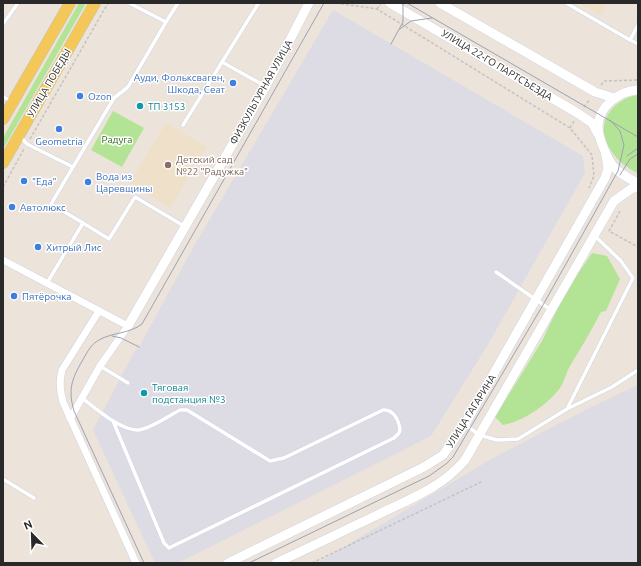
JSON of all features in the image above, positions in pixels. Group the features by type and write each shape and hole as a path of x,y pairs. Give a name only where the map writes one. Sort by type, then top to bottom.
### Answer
{"main road":[{"path":"3,119 8,99 70,3"},
{"name":"УЛИЦА ПОБЕДЫ","path":"3,163 95,3"},
{"name":"ФИЗКУЛЬТУРНАЯ УЛИЦА","path":"128,326 266,86 309,3"},
{"name":"УЛИЦА 22-ГО ПАРТСЪЕЗДА","path":"390,3 579,114 592,123 598,134"},
{"path":"440,3 595,92 614,98"},
{"path":"638,90 632,90 614,98 601,114 598,124 598,134 606,155 618,171 638,183"},
{"name":"УЛИЦА ГАГАРИНА","path":"228,563 424,467 444,455 465,424 597,193 608,169 606,155"},
{"name":"УЛИЦА ГАГАРИНА","path":"276,563 424,492 458,468 479,435 614,201 638,186"}],"street":[{"path":"3,260 128,326 100,366 70,419"},
{"path":"99,312 62,370 60,377 62,398 70,419 136,563"}],"lane":[{"path":"3,24 18,3"},
{"path":"129,3 166,22"},
{"path":"178,3 128,86 114,98 51,204 109,239 135,197 185,226"},
{"path":"183,125 258,4 256,3"},
{"path":"566,3 638,44"},
{"path":"630,40 638,25"},
{"path":"222,62 266,86"},
{"path":"19,135 27,144 73,167"},
{"path":"47,283 83,223"},
{"path":"567,409 633,278 621,260 595,236"},
{"path":"496,272 536,301 552,310"},
{"path":"100,366 128,383"},
{"path":"465,424 479,435 497,440 518,439 567,409 612,387 638,370"},
{"path":"82,398 113,421 138,430 180,410 187,410 270,462 284,458 383,410 388,410 394,414 400,430 394,438 168,548 164,543 113,421"},
{"path":"3,479 34,498"}],"path":[{"path":"3,187 108,3"},
{"path":"336,3 377,9 570,128 592,155 594,176 588,188 597,193"},
{"path":"377,9 381,3"},
{"path":"614,201 622,205 609,231 638,247"},
{"path":"312,563 481,482"}],"shaded area":[{"path":"579,3 608,3 601,15"},
{"path":"333,10 583,156 585,173 487,346 431,436 178,563 155,563 93,430 134,352 139,347 194,246"},
{"name":"Детский сад №22 \"Радужка\"","path":"166,123 207,147 170,208 130,183"},
{"path":"638,385 638,563 317,563 493,458 591,407"}],"green space":[{"path":"79,3 86,3 3,149 3,138"},
{"path":"638,95 638,173 621,163 616,158 608,146 604,134 604,127 609,113 613,108 625,99"},
{"name":"Радyга","path":"113,111 144,128 122,167 91,150"},
{"path":"592,253 607,256 620,279 606,311 601,312 570,366 560,388 555,394 542,406 527,416 503,425 495,417 542,341 565,293"}],"tram line":[{"path":"144,563 74,411 71,395 72,382 81,363 94,343 104,337 132,330 142,324 324,3"},
{"path":"391,44 403,22 403,3"},
{"path":"407,3 638,137"},
{"path":"400,29 411,21 432,18"},
{"path":"249,563 429,476 453,457 543,305 618,171 624,145 620,131 610,120"},
{"path":"627,156 638,148"},
{"path":"620,175 630,159 638,154"},
{"path":"112,336 121,338 139,347"}],"place":[{"name":"Ауди, Фольксваген, Шкода, Сеат","path":"233,83"},
{"name":"Ozon","path":"80,96"},
{"name":"ТП 3153","path":"140,106"},
{"name":"Geometria","path":"59,129"},
{"name":"Детский сад №22 \"Радужка\"","path":"168,165"},
{"name":"\"Еда\"","path":"24,181"},
{"name":"Вода из Царевщины","path":"88,182"},
{"name":"Автолюкс","path":"12,207"},
{"name":"Хитрый Лис","path":"38,247"},
{"name":"Пятёрочка","path":"14,296"},
{"name":"Тяговая подстанция №3","path":"144,393"}]}
